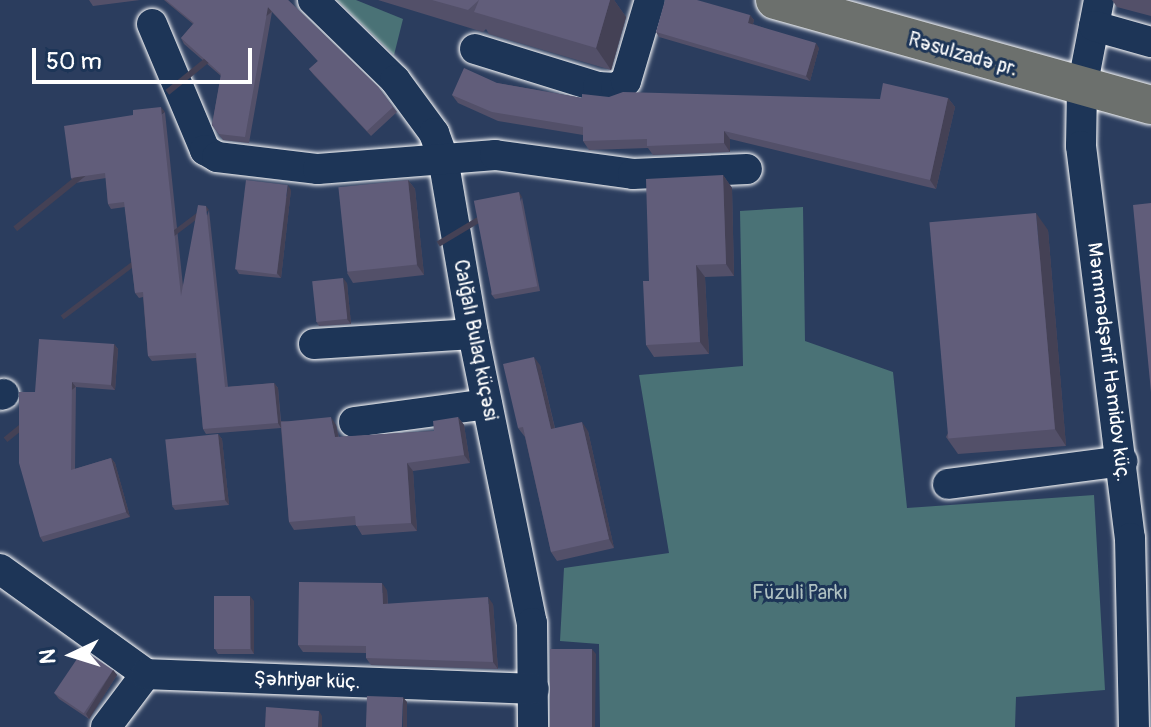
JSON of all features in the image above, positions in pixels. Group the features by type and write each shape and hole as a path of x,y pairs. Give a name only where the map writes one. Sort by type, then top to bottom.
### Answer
{"main road":[{"name":"Rəsulzadə pr.","path":"775,0 1151,105"}],"street":[{"name":"Calğalı Bulaq küçəsi","path":"313,0 395,80 434,133 443,158 473,334 523,562 532,623 533,727"},
{"path":"475,49 598,87 616,88 626,81 650,0"},
{"path":"1096,13 1151,42"},
{"name":"Məmmədşərif Həmidov küç.","path":"1096,13 1082,88 1081,146 1122,461 1140,538 1134,727"},
{"path":"152,24 205,150 217,157 318,169 495,155 633,174 747,169"},
{"path":"314,344 473,334"},
{"path":"354,422 487,404"},
{"path":"948,484 1122,461"},
{"path":"0,569 146,674 106,727"},
{"name":"Şəhriyar küç.","path":"146,674 534,689"}],"green space":[{"path":"337,0 356,0 403,19 394,55"},
{"name":"Füzuli Parkı","path":"803,207 805,341 893,372 907,508 1094,495 1105,690 1016,697 1015,727 600,727 599,644 560,641 564,568 669,553 639,375 743,366 740,211"}],"building":[{"path":"166,0 288,0 378,87 393,107 367,131 309,69 318,61 268,7 245,137 219,134 212,125 221,74 181,38 194,23"},
{"path":"432,0 479,0 468,10"},
{"path":"479,0 610,0 596,48 474,12"},
{"path":"665,0 697,0 750,15 748,23 816,43 806,76 656,32"},
{"path":"464,68 497,83 582,98 582,94 609,97 623,92 880,99 883,83 948,98 930,180 724,131 724,143 647,146 647,139 583,141 583,127 492,112 452,95"},
{"path":"161,107 181,296 198,205 206,206 225,387 274,383 278,423 203,429 196,353 148,356 143,292 135,293 124,202 108,204 105,173 71,178 64,126 133,115 133,110"},
{"path":"723,175 726,264 696,265 700,342 646,345 643,281 649,281 646,179"},
{"path":"246,180 288,185 277,274 235,269"},
{"path":"408,180 417,265 347,272 338,187"},
{"path":"519,192 537,286 492,295 474,201"},
{"path":"1151,203 1151,392 1133,205"},
{"path":"1036,213 1055,429 948,438 929,222"},
{"path":"343,278 347,319 316,322 312,281"},
{"path":"39,339 114,344 111,385 72,382 71,470 111,458 126,512 40,537 19,463 19,392 35,392"},
{"path":"534,357 551,429 582,422 609,539 551,552 523,427 518,428 503,364"},
{"path":"331,417 335,437 434,431 433,421 458,417 464,455 407,463 411,523 356,526 355,516 289,522 281,422"},
{"path":"218,434 225,500 172,505 165,440"},
{"path":"299,582 382,583 383,604 488,597 493,662 366,658 366,646 298,645"},
{"path":"214,596 250,596 250,649 214,649"},
{"path":"550,649 592,649 592,727 550,727"},
{"path":"83,650 113,670 84,713 54,693"},
{"path":"367,696 403,697 402,727 366,727"},
{"path":"266,707 319,711 318,727 265,727"}]}
